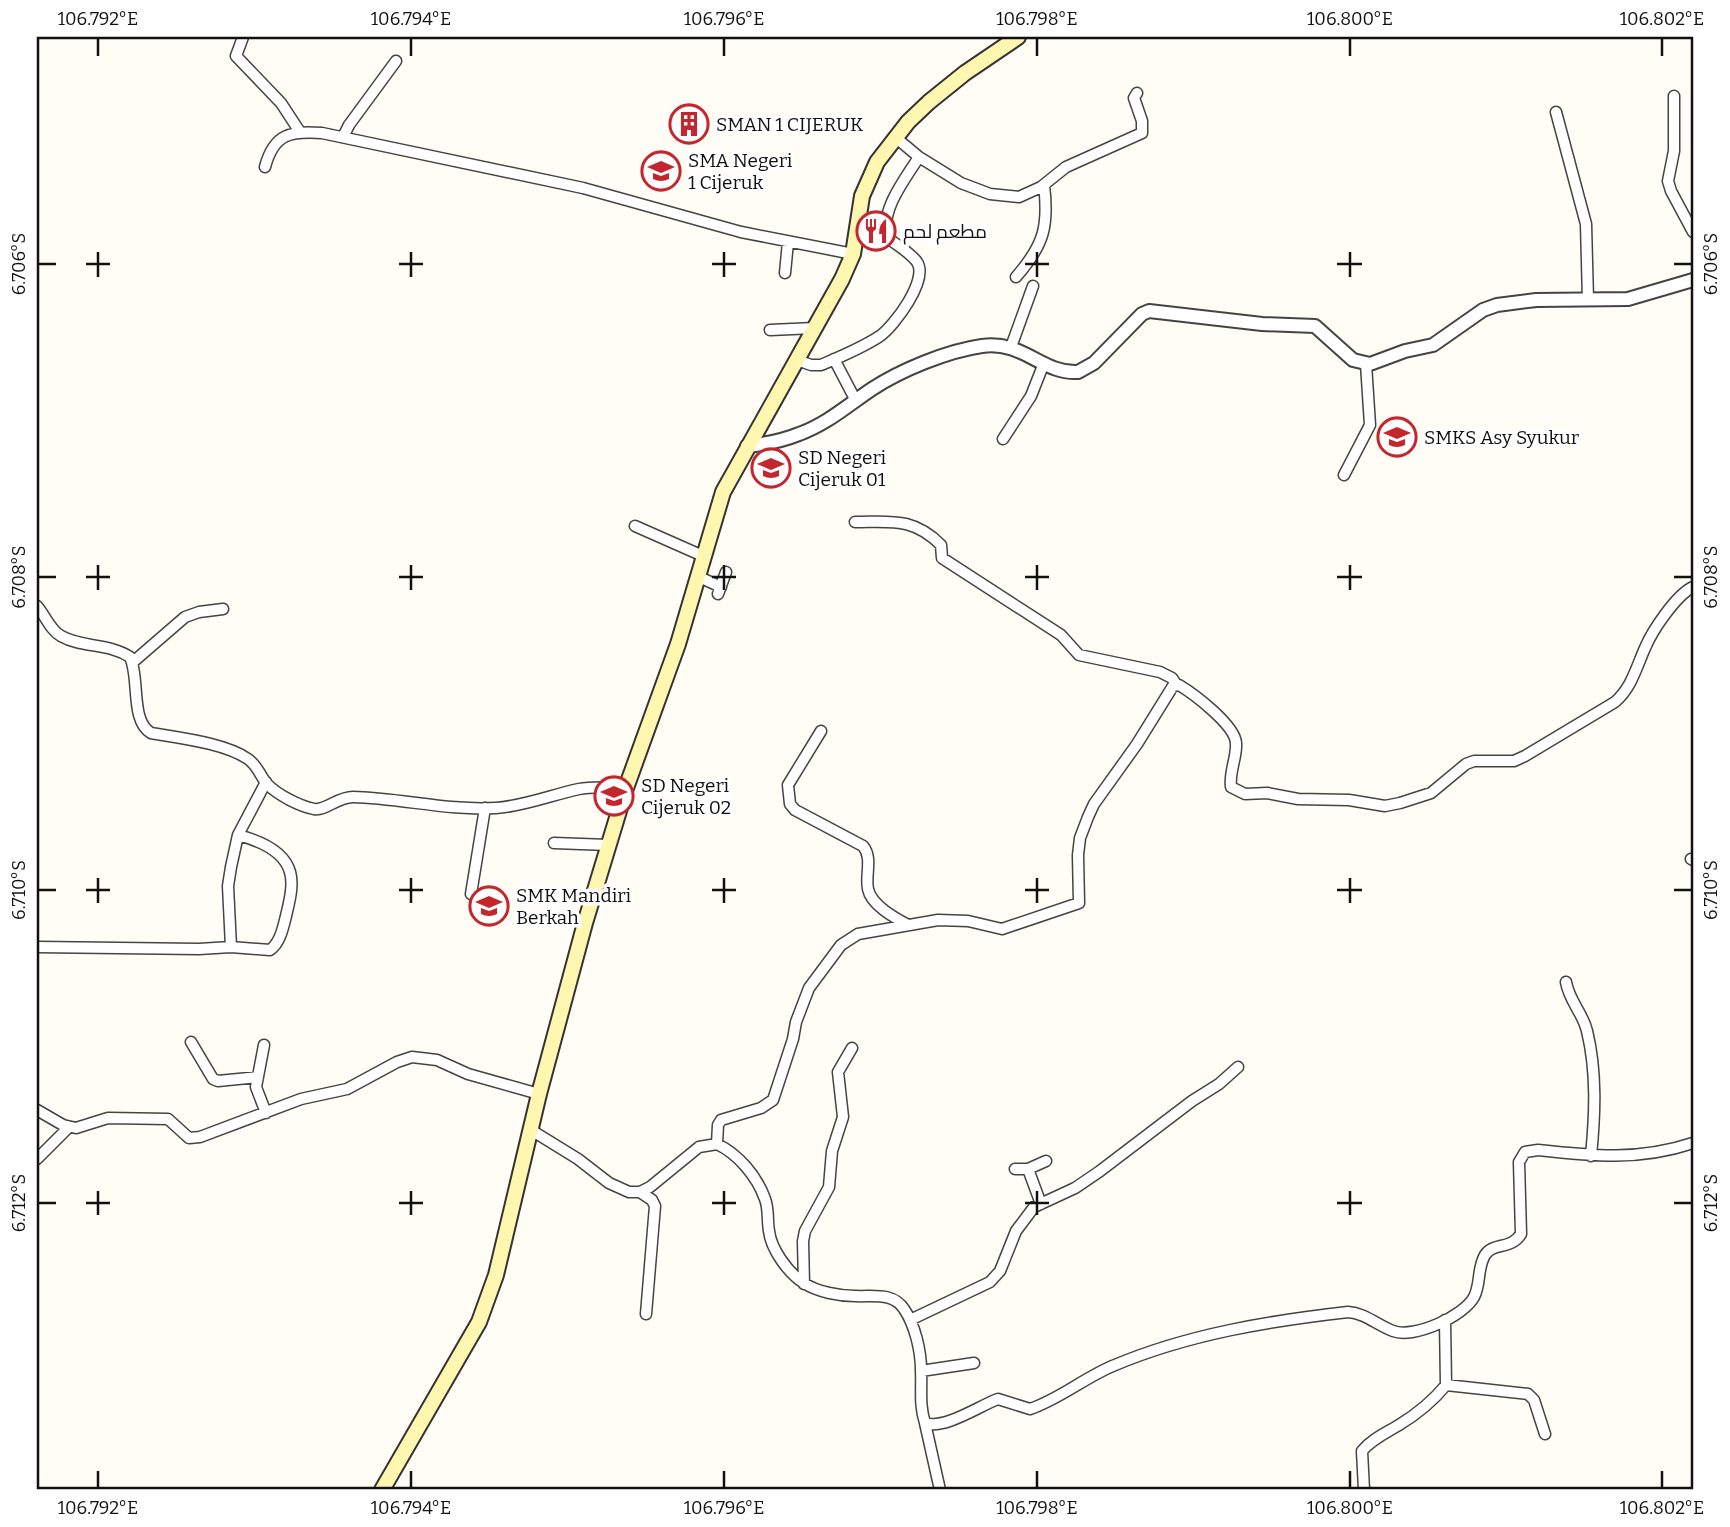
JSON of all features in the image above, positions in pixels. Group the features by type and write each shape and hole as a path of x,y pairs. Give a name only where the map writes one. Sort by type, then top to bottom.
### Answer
{"main road":[{"path":"382,1490 479,1322 503,1250 539,1094 608,845 674,656 723,492 832,299 853,254 864,188 877,162 915,115 948,86 1018,37"}],"street":[{"path":"243,37 236,56 281,103 300,132"},
{"path":"343,137 396,61"},
{"path":"895,137 919,157 961,183 990,194 1019,197 1044,185 1066,167 1142,133 1142,121 1134,98 1137,93"},
{"path":"1674,96 1674,151 1668,181 1693,232"},
{"path":"1556,112 1586,224 1588,300"},
{"path":"265,167 272,147 278,141 300,132 343,137 583,188 734,230 853,254"},
{"path":"797,360 816,366 879,336 888,329 915,292 919,275 917,262 887,237 885,223 896,195 919,157"},
{"path":"1016,277 1032,258 1043,238 1047,209 1044,185"},
{"path":"785,272 788,242"},
{"path":"747,446 799,435 835,416 882,383 932,360 984,345 1011,347 1067,372 1078,372 1087,368 1142,314 1153,310 1269,325 1315,326 1353,360 1366,364 1433,345 1477,314 1497,305 1536,300 1635,299 1693,280"},
{"path":"1011,347 1033,286"},
{"path":"770,330 815,328"},
{"path":"834,359 856,401"},
{"path":"1344,475 1370,425 1366,364"},
{"path":"1003,439 1049,365"},
{"path":"855,522 905,522 914,526 941,545 942,558 1061,635 1075,653 1160,672 1172,678 1217,716 1235,737 1236,749 1230,779 1231,787 1237,791 1298,799 1360,801 1385,806 1418,799 1431,793 1466,764 1474,761 1514,761 1548,744 1615,702 1624,695 1651,636 1679,598 1693,587"},
{"path":"635,526 703,556"},
{"path":"697,576 720,590 726,572"},
{"path":"37,606 52,628 62,636 115,649 130,657 145,730 241,755 253,763 266,782 299,804 317,809 347,797 485,808 510,807 585,788 626,788"},
{"path":"133,663 185,617 223,609"},
{"path":"717,1144 718,1125 721,1121 761,1108 774,1100 796,1022 809,988 841,945 858,934 938,920 954,920 1002,929 1079,903 1078,855 1080,838 1088,817 1094,804 1176,684"},
{"path":"821,731 788,785 790,804 795,810 863,846 867,853 868,892 880,906 909,926"},
{"path":"232,947 228,886 238,835 266,782"},
{"path":"471,894 485,808"},
{"path":"37,947 274,948 283,928 290,897 291,874 287,865 258,840 238,835"},
{"path":"554,843 608,845"},
{"path":"1566,982 1568,994 1588,1035 1595,1096 1591,1156"},
{"path":"191,1042 214,1079 218,1081 258,1077"},
{"path":"262,1106 256,1087 264,1045"},
{"path":"804,1283 805,1231 829,1187 832,1151 843,1117 838,1072 852,1048"},
{"path":"37,1110 69,1127 84,1127 100,1120 121,1118 168,1119 189,1138 200,1137 262,1106 301,1100 347,1088 412,1057 437,1060 468,1074 539,1094"},
{"path":"910,1320 941,1308 995,1278 1016,1231 1030,1211 1041,1203 1075,1188 1100,1171 1192,1101 1219,1084 1238,1067"},
{"path":"37,1159 69,1127"},
{"path":"531,1130 578,1159 617,1188 629,1192 640,1192 666,1175 699,1147 717,1144 733,1153 766,1200 772,1242 789,1269 804,1283 834,1293 886,1296 897,1300 910,1320 922,1371 920,1401 940,1490"},
{"path":"925,1423 939,1425 998,1399 1030,1409 1126,1361 1208,1335 1255,1324 1348,1312 1369,1318 1392,1331 1408,1333 1427,1328 1469,1306 1479,1286 1479,1270 1489,1251 1510,1245 1521,1234 1519,1162 1525,1152 1538,1150 1591,1156 1640,1156 1693,1143"},
{"path":"1015,1169 1028,1169 1046,1161"},
{"path":"1028,1169 1041,1203"},
{"path":"640,1192 652,1200 655,1206 646,1314"},
{"path":"1364,1490 1362,1451 1375,1439 1414,1415 1446,1385 1445,1320"},
{"path":"922,1371 974,1363"},
{"path":"1446,1385 1528,1394 1534,1400 1545,1434"}],"place":[{"name":"SMAN 1 CIJERUK","path":"689,124"},
{"name":"SMA Negeri 1 Cijeruk","path":"661,171"},
{"name":"مطعم لحم","path":"876,231"},
{"name":"SMKS Asy Syukur","path":"1397,437"},
{"name":"SD Negeri Cijeruk 01","path":"771,468"},
{"name":"SD Negeri Cijeruk 02","path":"614,796"},
{"name":"SMK Mandiri Berkah","path":"489,906"}]}
